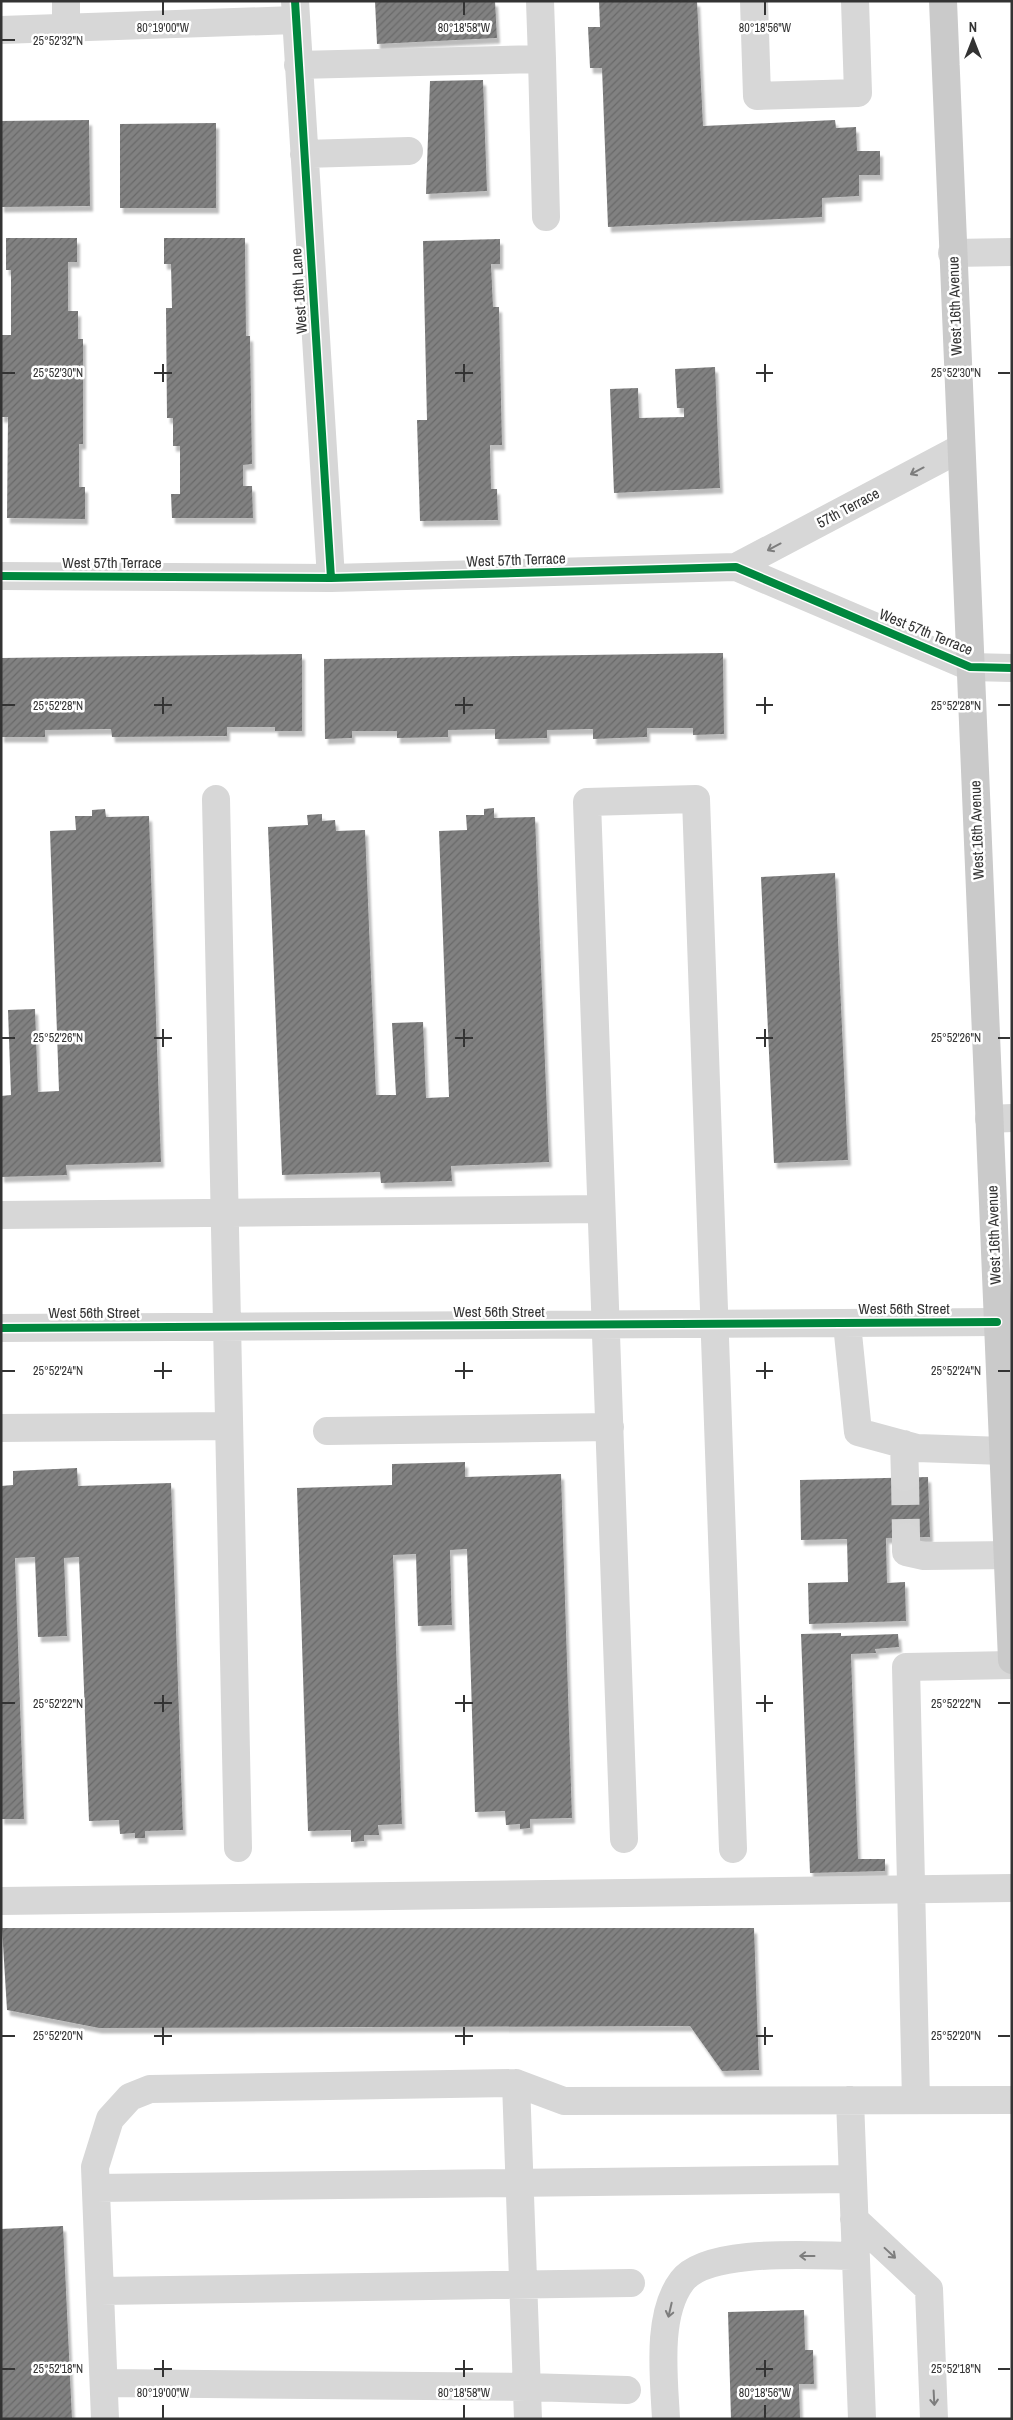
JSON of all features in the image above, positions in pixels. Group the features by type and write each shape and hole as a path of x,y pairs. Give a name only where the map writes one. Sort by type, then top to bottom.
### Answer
{"main road":[{"name":"West 16th Avenue","path":"943,1 970,667 1000,1119 997,1322 1009,1555 1012,1660"}],"street":[{"path":"66,1 66,28"},
{"path":"540,1 546,217"},
{"path":"754,1 757,96 858,93 855,1"},
{"path":"1,30 66,28 295,11"},
{"name":"West 16th Lane","path":"295,11 331,578"},
{"path":"298,65 542,59"},
{"path":"304,154 409,151"},
{"path":"952,252 1012,252"},
{"name":"57th Terrace","path":"736,567 960,448"},
{"name":"West 57th Terrace","path":"1,576 331,578 736,567 970,667 1012,668"},
{"path":"624,1839 587,802 696,798 732,1849"},
{"path":"216,799 238,1848"},
{"path":"1,1215 601,1209"},
{"name":"West 56th Street","path":"1,1328 997,1322"},
{"path":"847,1324 858,1432 917,1448 1003,1451"},
{"path":"1,1428 228,1426"},
{"path":"327,1431 610,1427"},
{"path":"904,1444 905,1478"},
{"path":"906,1537 906,1552 924,1556 1009,1555"},
{"path":"916,2100 906,1667 1012,1665"},
{"path":"1,1901 1012,1888"},
{"path":"105,2419 95,2167 110,2119 130,2096 150,2089 516,2083 564,2101 1012,2100"},
{"path":"516,2083 528,2419"},
{"path":"850,2100 862,2419"},
{"path":"96,2188 520,2184 853,2178"},
{"path":"854,2219 929,2289 934,2419"},
{"path":"666,2419 664,2337 671,2302 682,2280 702,2266 745,2256 856,2256"},
{"path":"100,2290 631,2283"},
{"path":"104,2383 527,2387 627,2390"}],"building":[{"path":"375,1 495,1 497,38 377,44"},
{"path":"599,1 697,1 703,126 835,120 836,128 856,127 857,151 880,151 880,175 859,175 859,196 822,198 822,217 608,227 602,68 590,68 588,27 600,27"},
{"path":"483,80 487,191 426,194 430,81"},
{"path":"89,120 90,206 1,207 1,121"},
{"path":"216,123 216,208 120,208 120,124"},
{"path":"6,238 77,238 77,262 68,262 68,311 78,311 78,339 83,339 83,444 79,444 79,487 85,487 85,519 7,518 8,417 1,417 1,335 11,335 11,270 6,270"},
{"path":"164,238 245,238 246,336 250,336 252,464 243,465 243,486 252,486 253,518 172,518 171,494 180,494 180,446 173,446 173,418 167,418 166,308 172,308 171,264 164,264"},
{"path":"500,239 500,264 491,264 493,307 499,307 502,445 490,445 491,489 497,489 498,520 420,521 417,420 427,420 423,241"},
{"path":"715,367 720,488 614,493 610,389 638,388 639,418 684,417 684,408 677,408 675,369"},
{"path":"723,653 724,734 693,735 693,728 647,728 647,737 593,739 593,729 547,730 547,738 495,739 495,729 448,730 448,737 397,738 397,731 352,731 352,738 325,739 324,659"},
{"path":"302,654 302,731 275,731 275,727 227,727 227,736 112,737 111,729 45,730 45,737 1,737 1,658"},
{"path":"494,808 494,818 535,817 549,1162 451,1166 452,1181 381,1183 380,1172 282,1175 268,827 308,825 307,815 322,814 322,821 335,820 336,831 365,830 376,1095 396,1095 392,1023 423,1022 426,1098 449,1097 439,831 467,830 466,815 484,815 484,809"},
{"path":"105,809 106,817 149,816 161,1162 66,1165 67,1175 1,1177 1,1096 11,1095 8,1010 35,1009 38,1092 59,1091 50,831 76,830 75,816 92,816 92,810"},
{"path":"835,873 848,1160 774,1163 761,877"},
{"path":"465,1462 465,1477 561,1474 572,1818 530,1819 530,1828 520,1829 520,1824 506,1825 505,1811 475,1812 467,1549 450,1550 452,1625 418,1626 416,1554 393,1555 402,1824 378,1825 379,1835 364,1835 364,1841 351,1842 351,1830 308,1831 297,1488 392,1485 392,1464"},
{"path":"77,1468 78,1486 171,1483 183,1830 145,1831 145,1838 135,1838 135,1833 120,1834 119,1820 89,1821 79,1557 64,1558 67,1636 38,1637 35,1557 15,1558 24,1819 1,1819 1,1486 13,1485 13,1471"},
{"path":"928,1477 930,1537 886,1538 887,1583 905,1582 906,1621 809,1624 808,1583 848,1582 847,1539 801,1540 800,1480"},
{"path":"841,1633 841,1636 898,1634 899,1647 875,1649 876,1653 851,1654 858,1859 885,1859 885,1871 810,1873 801,1634"},
{"path":"2,1928 754,1928 759,2070 722,2071 690,2026 99,2028 7,2010"},
{"path":"63,2226 72,2419 1,2419 1,2229"},
{"path":"804,2310 805,2350 813,2350 814,2384 799,2384 800,2419 731,2419 728,2312"}],"tunnel":[{"path":"905,1477 906,1537"}],"cycle path":[{"path":"295,1 331,578"},
{"path":"1,576 331,578 736,567 970,667 1012,668"},
{"path":"1,1328 997,1322"}]}
